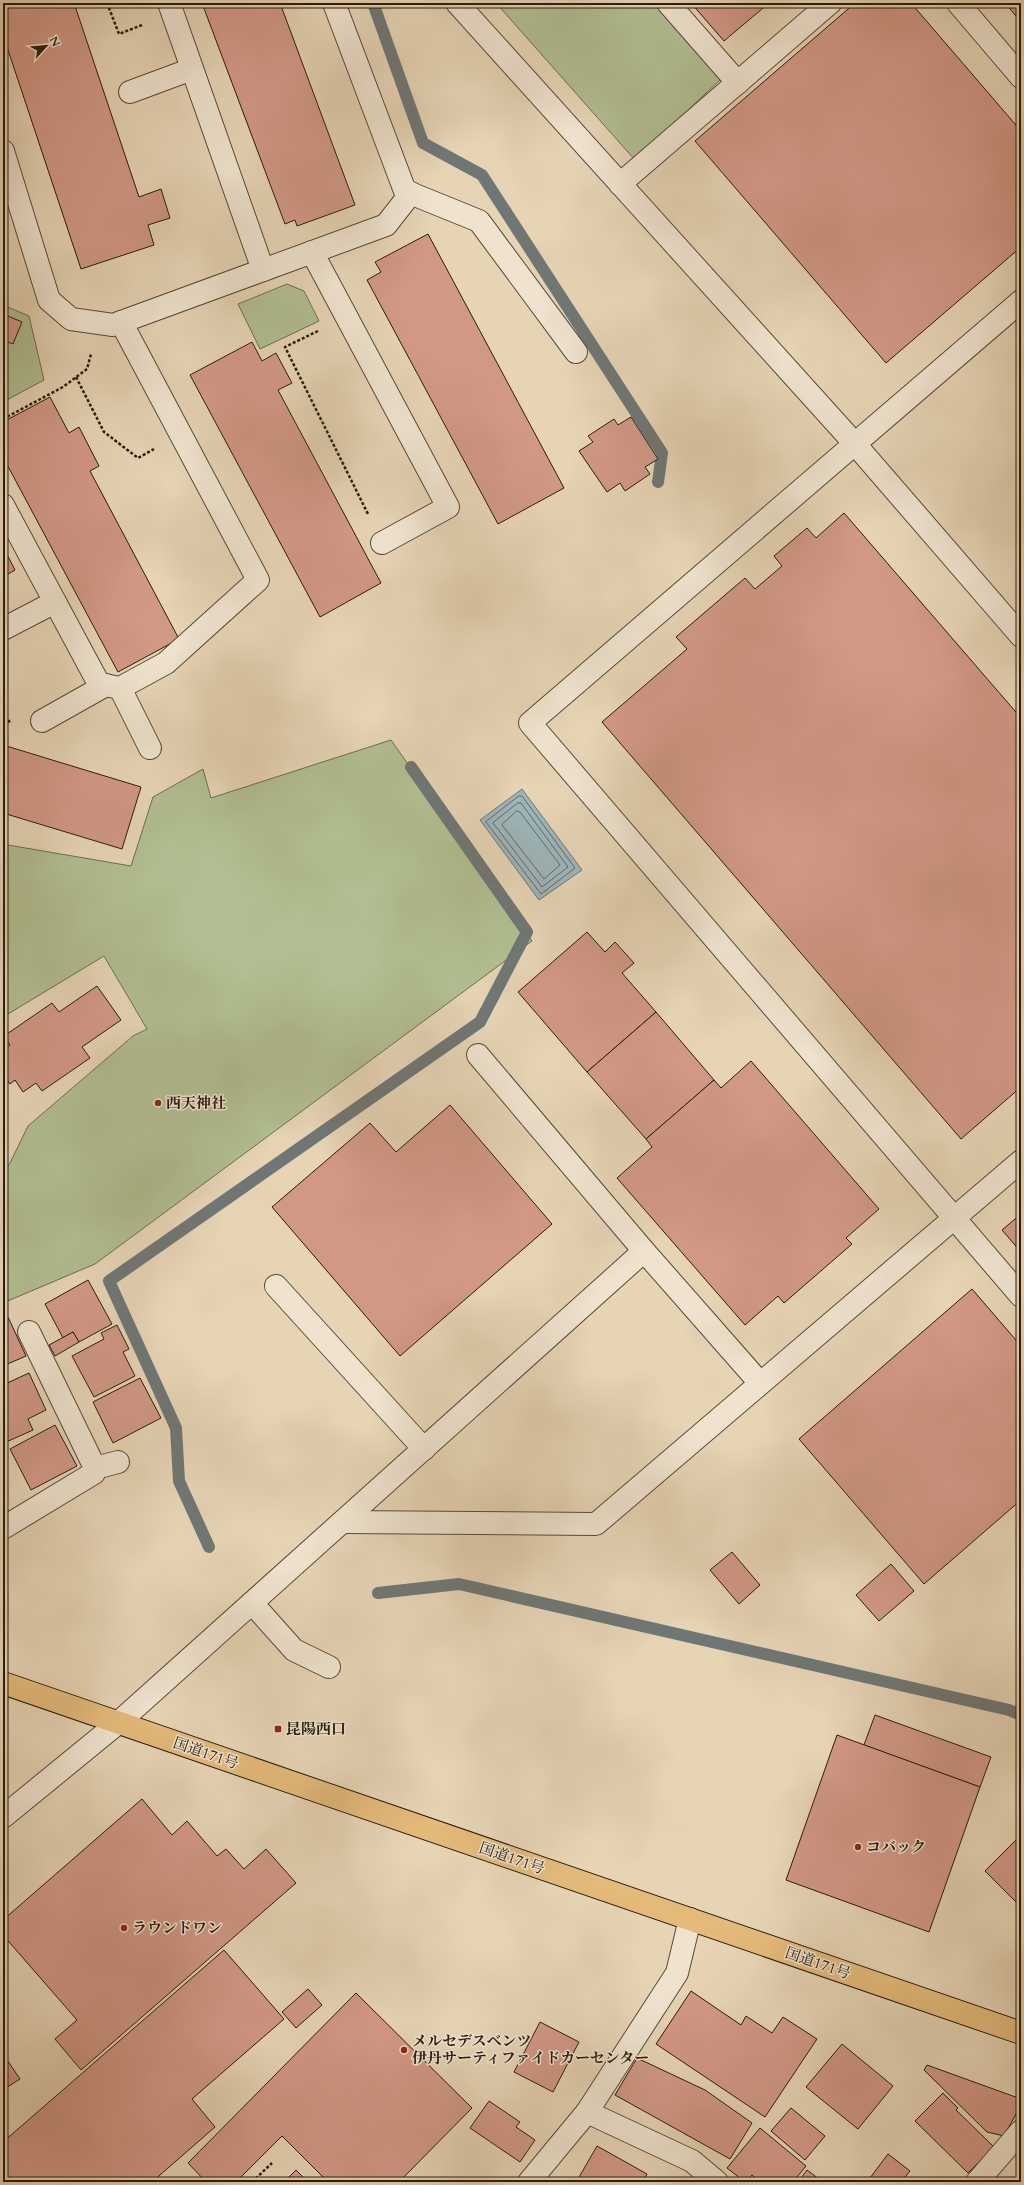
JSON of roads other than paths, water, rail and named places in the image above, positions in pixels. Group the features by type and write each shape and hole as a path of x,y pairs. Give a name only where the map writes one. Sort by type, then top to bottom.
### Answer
{"highway":[{"name":"国道171号","path":"3,1683 1021,2033"}],"street":[{"path":"334,3 405,191 479,221 576,352"},
{"path":"457,3 855,444 1021,636"},
{"path":"668,3 738,82"},
{"path":"958,3 1021,77"},
{"path":"620,184 738,82 825,4"},
{"path":"170,8 263,270"},
{"path":"130,92 192,69"},
{"path":"3,151 49,300 71,319 110,323 263,270 386,225 411,193"},
{"path":"312,252 448,507 382,543"},
{"path":"1021,301 530,723 1021,1296"},
{"path":"42,721 166,663 258,580 180,434 110,323"},
{"path":"3,505 99,684 113,687 150,748"},
{"path":"3,629 55,602"},
{"path":"478,1055 644,1251 760,1382"},
{"path":"342,1522 596,1524 760,1382 1021,1161"},
{"path":"3,1817 118,1723 644,1251"},
{"path":"276,1286 424,1449"},
{"path":"3,1528 94,1473 95,1468 28,1332"},
{"path":"95,1468 118,1462"},
{"path":"252,1603 294,1650 329,1667"},
{"path":"529,2182 587,2112 677,1973 690,1919"},
{"path":"587,2112 692,2161 717,2182"},
{"path":"977,2182 1021,2131"}],"water":[{"path":"522,789 582,870 539,900 480,820"}],"waterway":[{"path":"373,3 423,143 482,175 662,453 658,482"},
{"path":"209,1547 179,1481 176,1428 109,1281 480,1022 527,932 411,767"},
{"path":"378,1593 459,1584 1009,1710 1021,1715"}],"place":[{"name":"西天神社","path":"158,1103"},
{"name":"昆陽西口","path":"278,1729"},
{"name":"コバック","path":"858,1847"},
{"name":"ラウンドワン","path":"124,1928"},
{"name":"メルセデスベンツ 伊丹サーティファイドカーセンター","path":"404,2050"}]}
